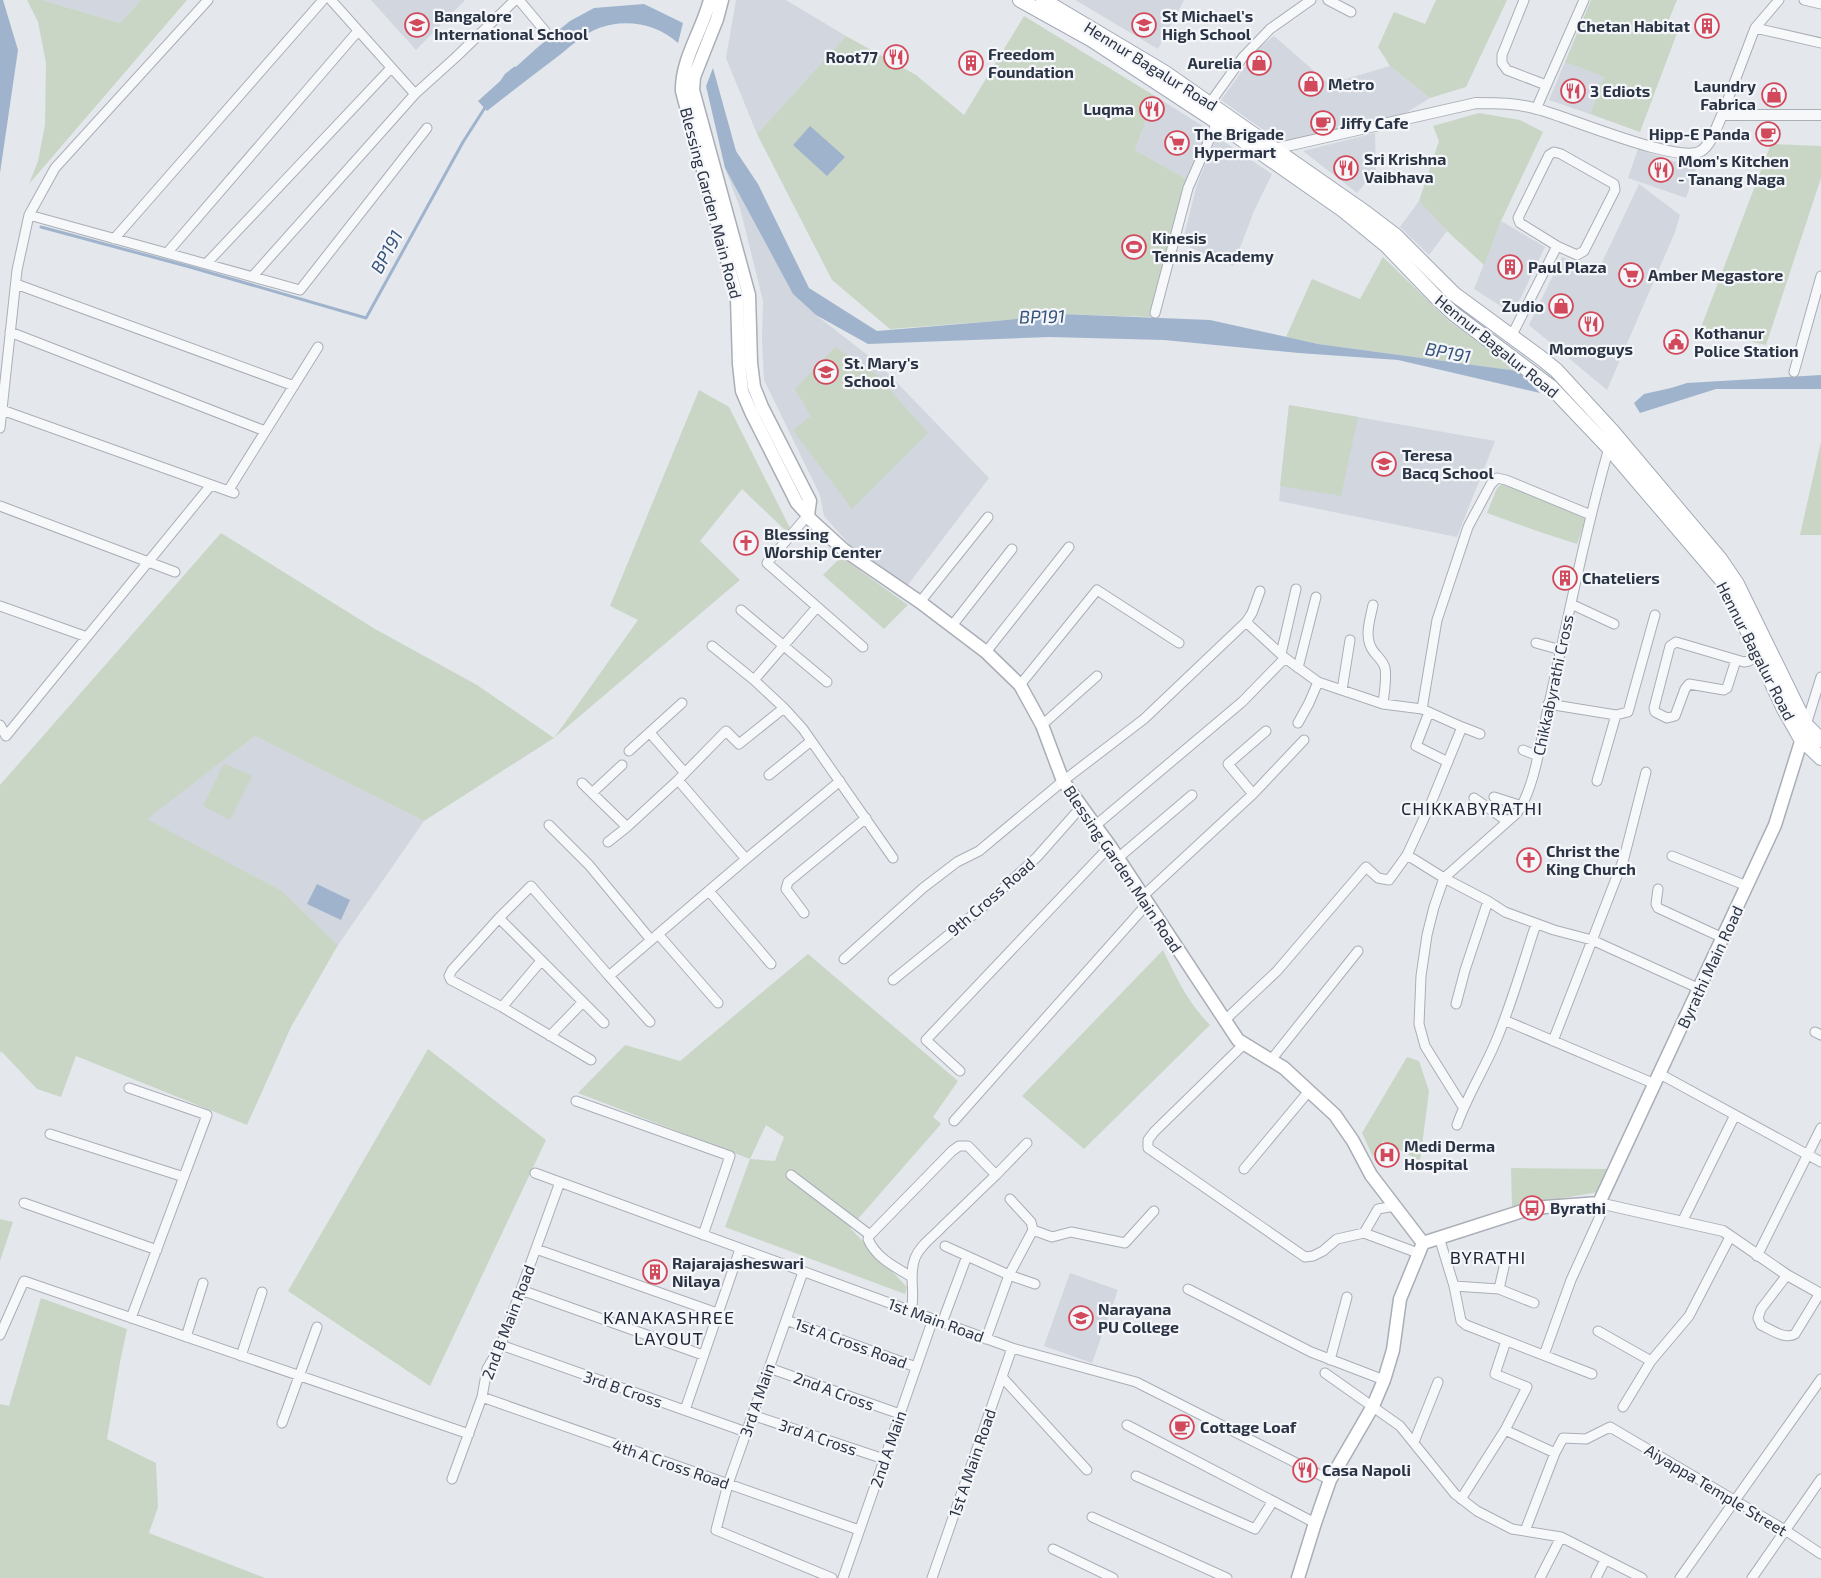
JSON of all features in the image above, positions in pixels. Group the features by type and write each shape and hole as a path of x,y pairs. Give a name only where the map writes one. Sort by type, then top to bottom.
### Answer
{"main road":[{"name":"Blessing Garden Main Road","path":"710,0 706,15 682,74 682,91 738,298 739,364 742,390 751,412 797,503 808,514 810,519 844,550 920,602 986,652 1020,686 1042,725 1063,780 1096,825 1238,1040 1284,1068 1335,1115 1353,1141 1371,1175 1395,1206 1420,1248"},
{"name":"Blessing Garden Main Road","path":"722,0 717,19 694,76 693,90 749,295 751,363 754,387 762,407 810,501 808,514"},
{"name":"Hennur Bagalur Road","path":"1020,0 1092,40 1203,114 1268,150 1366,212 1395,235 1454,294 1549,364 1613,432 1720,559 1737,584 1784,709 1801,740 1821,758"},
{"name":"Hennur Bagalur Road","path":"1043,0 1114,41 1210,103 1386,245 1454,314 1555,391 1609,448 1721,579 1806,725 1821,740"},
{"name":"Byrathi Main Road","path":"1599,1203 1775,825 1806,725"},
{"path":"1298,1578 1330,1480 1374,1406 1384,1380 1393,1350 1400,1299 1420,1248 1439,1237 1532,1208 1599,1203"}],"street":[{"path":"0,428 17,270 29,215 55,168 208,0"},
{"path":"114,239 323,0"},
{"path":"332,0 358,32 415,94"},
{"path":"252,277 415,94 515,0"},
{"path":"520,0 545,31"},
{"path":"1210,103 1243,57 1270,29 1311,0"},
{"path":"1328,0 1351,12"},
{"path":"1524,0 1502,55 1502,63 1507,70 1546,85"},
{"path":"1536,109 1584,0"},
{"path":"1268,150 1476,103 1504,103 1536,109 1658,149 1685,155 1696,154 1703,151 1722,115 1755,28 1779,0"},
{"path":"1804,0 1821,4"},
{"path":"1755,28 1821,43"},
{"path":"166,253 358,32"},
{"path":"206,264 391,68"},
{"path":"1722,115 1821,115"},
{"path":"1155,314 1188,188 1217,122"},
{"path":"29,215 300,290 427,128"},
{"path":"1554,152 1561,154 1614,184 1615,190 1581,254 1577,255 1557,246 1520,222 1518,218 1549,155 1554,152"},
{"path":"1511,337 1557,246"},
{"path":"1794,372 1821,276"},
{"path":"16,284 294,386"},
{"path":"10,332 265,431"},
{"path":"2,410 231,492 265,431 318,347"},
{"name":"Chikkabyrathi Cross","path":"1444,878 1522,806 1538,756 1591,515 1613,432"},
{"path":"1448,762 1416,748 1425,710 1437,620 1468,526 1491,484 1497,478 1506,480 1591,515"},
{"path":"0,725 6,736 212,486"},
{"path":"0,506 174,572"},
{"path":"808,514 766,563 863,647"},
{"path":"920,602 988,517"},
{"path":"986,652 1069,547"},
{"path":"951,627 1012,549"},
{"path":"1096,825 1242,702 1283,656 1296,589"},
{"path":"1020,686 1097,590 1179,643"},
{"path":"844,959 924,888 958,862 979,851 1063,780 1144,719 1246,622 1252,613 1260,590"},
{"path":"1298,668 1316,597"},
{"path":"1571,604 1614,624"},
{"path":"0,606 87,637"},
{"path":"1373,606 1368,634 1372,650 1384,664 1383,704"},
{"path":"754,680 817,607"},
{"path":"742,610 827,682"},
{"path":"1548,704 1616,715 1628,712 1655,615"},
{"path":"1246,622 1283,656 1318,682 1383,704 1425,710 1480,734"},
{"path":"1342,690 1350,640"},
{"path":"1736,660 1727,688 1724,690 1689,684 1685,689 1675,716 1667,718 1655,712 1654,708 1672,644 1676,642 1744,662 1763,651"},
{"path":"1536,643 1561,650"},
{"path":"712,646 754,680 784,708 812,741 893,858"},
{"path":"1042,725 1097,676"},
{"path":"1806,725 1821,677"},
{"path":"1298,723 1318,682"},
{"path":"630,751 682,703"},
{"path":"608,842 682,776 726,731 739,744 784,708"},
{"path":"1597,781 1616,715"},
{"path":"1225,1020 1277,972 1366,867 1378,878 1389,880 1407,855 1462,727"},
{"path":"1253,794 1228,764 1266,731"},
{"path":"650,733 746,858"},
{"path":"954,1121 1145,900 1253,794 1304,740"},
{"path":"768,775 812,741"},
{"path":"1523,750 1538,756"},
{"path":"592,793 622,765"},
{"path":"1553,1041 1624,858 1646,772"},
{"path":"609,976 746,858 840,781"},
{"path":"582,783 627,827"},
{"path":"1118,858 1192,795"},
{"path":"1494,797 1522,806"},
{"path":"1474,798 1507,820"},
{"name":"9th Cross Road","path":"893,980 984,906 1037,857 1082,806"},
{"path":"804,913 786,889 788,882 866,818"},
{"path":"549,825 718,1003"},
{"path":"960,1071 926,1040 1110,846"},
{"path":"1407,855 1505,912 1536,924 1592,940 1700,988"},
{"path":"1672,856 1747,886"},
{"path":"1444,878 1427,935 1421,976 1419,1024 1425,1046 1463,1107"},
{"path":"591,1060 502,1007 451,980 449,976 452,970 499,918 531,886 650,1022"},
{"path":"1658,889 1656,904 1658,908 1723,938"},
{"path":"709,891 771,964"},
{"path":"1456,1004 1488,901"},
{"path":"499,918 604,1023"},
{"path":"1457,1125 1463,1107 1479,1078 1504,1020 1536,924"},
{"path":"1271,1060 1358,951"},
{"path":"502,1007 541,961"},
{"path":"550,1036 583,1002"},
{"path":"1504,1020 1553,1041 1657,1079 1735,1115 1821,1162"},
{"path":"1244,1044 1154,1132 1148,1140 1148,1148 1305,1257 1318,1254 1337,1239 1364,1233 1420,1248"},
{"path":"129,1088 207,1115 131,1318"},
{"path":"1244,1169 1309,1091"},
{"path":"576,1101 730,1156 703,1235"},
{"path":"1682,1222 1735,1115"},
{"path":"1758,1256 1821,1128"},
{"path":"50,1134 184,1177"},
{"path":"911,1311 914,1300 912,1267 919,1250 1026,1143"},
{"path":"912,1277 879,1256 870,1245 868,1239 870,1236 959,1146 970,1147 996,1175"},
{"name":"1st Main Road","path":"535,1173 986,1339 1136,1382 1330,1480"},
{"path":"790,1175 870,1236"},
{"name":"2nd B Main Road","path":"452,1479 482,1397 487,1370 501,1345 560,1182"},
{"path":"986,1339 1009,1275 1033,1230 1031,1222 1010,1199"},
{"path":"24,1203 157,1250"},
{"path":"1544,1355 1571,1280 1600,1216 1599,1203 1723,1231 1787,1275 1821,1293 1795,1334 1788,1337 1762,1325 1758,1318 1761,1309 1787,1275"},
{"path":"1364,1233 1378,1209 1395,1206"},
{"path":"1033,1230 1052,1237 1071,1232 1125,1244 1154,1210"},
{"path":"1439,1237 1454,1286 1461,1321 1466,1325 1592,1374"},
{"path":"1623,1407 1651,1361 1689,1316 1730,1237"},
{"path":"945,1246 1009,1275 1036,1284"},
{"path":"536,1249 718,1313"},
{"path":"685,1410 740,1249"},
{"path":"942,1323 967,1256"},
{"path":"1499,1289 1506,1258"},
{"name":"3rd A Main","path":"803,1272 728,1484 716,1530 832,1578"},
{"path":"0,1335 24,1281 469,1434"},
{"path":"186,1337 203,1283"},
{"path":"1454,1286 1499,1289 1534,1303"},
{"path":"1188,1289 1311,1352 1384,1380"},
{"path":"521,1290 703,1355"},
{"path":"241,1356 262,1292"},
{"path":"1330,1360 1347,1296"},
{"name":"2nd A Main","path":"843,1578 933,1319"},
{"name":"1st A Cross Road","path":"786,1320 916,1367"},
{"path":"282,1423 317,1328"},
{"path":"1598,1331 1651,1361"},
{"path":"1461,1499 1505,1430 1527,1387 1494,1374 1506,1341"},
{"name":"3rd B Cross","path":"501,1345 746,1432"},
{"name":"1st A Main Road","path":"933,1578 1012,1348"},
{"name":"2nd A Cross","path":"769,1368 900,1414"},
{"path":"1325,1373 1400,1426 1455,1494 1477,1511 1512,1529 1561,1537 1642,1578"},
{"path":"1002,1377 1087,1470"},
{"path":"1680,1578 1821,1379"},
{"path":"1414,1442 1438,1382"},
{"name":"4th A Cross Road","path":"482,1397 859,1530"},
{"name":"3rd A Cross","path":"752,1415 884,1459"},
{"path":"1127,1425 1315,1522"},
{"name":"Aiyappa Temple Street","path":"1555,1453 1563,1438 1586,1440 1610,1427 1785,1530 1821,1554"},
{"path":"1505,1430 1555,1453 1525,1531"},
{"path":"1136,1476 1255,1529 1273,1501"},
{"path":"1752,1578 1821,1479"},
{"path":"1092,1517 1227,1578"},
{"path":"1540,1578 1561,1537"},
{"path":"1053,1549 1113,1578"},
{"path":"1596,1578 1605,1560"}],"shaded area":[{"path":"42,0 141,0 120,23"},
{"name":"Bangalore International School","path":"371,0 465,0 416,50"},
{"path":"736,0 786,0 846,36 757,134 726,58"},
{"name":"St Michael's High School","path":"1075,0 1184,0 1158,49"},
{"path":"1274,36 1329,84 1390,66 1430,98 1406,113 1279,141 1221,100 1259,47"},
{"path":"1565,62 1604,77 1590,114 1549,100"},
{"path":"1155,96 1209,130 1188,180 1135,150"},
{"path":"1375,133 1376,170 1357,193 1303,151"},
{"path":"1217,137 1272,174 1254,211 1233,266 1182,244 1197,184"},
{"path":"1638,149 1696,169 1686,198 1628,178"},
{"name":"St. Mary's School","path":"725,168 793,294 816,315 879,364 989,478 907,586 849,544 824,516 820,495 764,380 762,341 763,301 740,208"},
{"path":"1639,184 1680,215 1675,232 1607,390 1529,325 1562,257 1598,271"},
{"path":"1419,201 1447,231 1429,255 1400,227"},
{"path":"1501,221 1545,247 1513,314 1474,289"},
{"name":"Teresa Bacq School","path":"1289,405 1495,441 1457,537 1279,501"},
{"path":"255,736 424,821 338,945 282,891 146,819"},
{"name":"Narayana PU College","path":"1070,1273 1118,1290 1092,1363 1044,1346"}],"green space":[{"path":"27,0 42,0 120,23 141,0 187,0 29,184 38,161 45,125 46,63 38,22"},
{"path":"1436,0 1507,0 1466,87 1430,98 1390,66 1378,47 1394,12 1425,24"},
{"path":"1591,0 1677,0 1665,29 1677,33 1640,132 1590,114 1604,77 1565,62"},
{"path":"1024,16 1155,96 1135,150 1188,180 1150,317 1061,314 890,329 832,280 757,134 846,36 916,75 964,115"},
{"path":"1479,113 1520,120 1543,132 1501,221 1484,265 1447,231 1419,201 1439,141 1433,126"},
{"path":"1771,144 1821,146 1821,178 1766,345 1700,330"},
{"path":"1383,257 1450,322 1518,371 1318,344 1286,337 1312,279 1360,299"},
{"path":"835,347 876,374 928,433 852,509 793,430 811,416 795,389"},
{"path":"699,390 729,407 790,528 786,531 742,489 700,541 740,580 554,738 638,620 610,606"},
{"path":"1289,405 1358,417 1341,496 1280,486"},
{"path":"1821,442 1821,535 1800,535"},
{"path":"1502,484 1586,518 1577,544 1487,513 1497,488"},
{"path":"221,533 375,629 477,685 554,738 424,821 255,736 147,819 282,891 338,945 291,1027 247,1125 76,1056 61,1097 37,1089 1,1051 0,1054 0,785"},
{"path":"841,557 908,605 884,629 823,575"},
{"path":"224,763 252,776 230,820 203,806"},
{"path":"1163,950 1189,999 1210,1025 1084,1149 1022,1096"},
{"path":"808,954 958,1081 933,1117 941,1124 850,1228 907,1287 905,1294 725,1227 750,1159 578,1093 625,1045 680,1061","holes":["766,1125 784,1137 775,1161 750,1159"]},
{"path":"428,1049 546,1140 430,1386 288,1291"},
{"path":"1407,1057 1419,1061 1429,1091 1420,1161 1383,1141 1373,1157 1362,1133"},
{"path":"1511,1168 1608,1169 1598,1192 1512,1207"},
{"path":"0,1219 13,1222 0,1261"},
{"path":"41,1298 127,1329 107,1439 156,1463 158,1507 149,1533 265,1578 0,1578 0,1404 9,1406"}],"water":[{"path":"0,0 3,0 18,50 0,173"},
{"path":"644,4 683,23 678,43 670,36 651,27 630,23 609,25 584,36 487,111 478,101 570,21 594,8"},
{"path":"713,68 736,151 758,184 809,288 877,331 1061,314 1210,320 1318,344 1518,371 1540,393 1398,360 1164,340 1049,337 868,344 816,315 793,294 725,168 706,86"},
{"path":"810,126 845,157 827,176 793,145"},
{"path":"1821,375 1821,389 1716,389 1640,413 1634,403 1644,394 1687,383"},
{"path":"317,884 350,900 341,920 307,904"}],"waterway":[{"name":"BP191","path":"502,81 515,68"},
{"name":"BP191","path":"41,227 190,267 366,318 463,142 486,106"}],"place":[{"name":"Bangalore International School","path":"417,25"},
{"name":"St Michael's High School","path":"1144,25"},
{"name":"Chetan Habitat","path":"1707,26"},
{"name":"Root77","path":"896,57"},
{"name":"Freedom Foundation","path":"971,63"},
{"name":"Aurelia","path":"1259,63"},
{"name":"Metro","path":"1311,84"},
{"name":"3 Ediots","path":"1573,91"},
{"name":"Laundry Fabrica","path":"1774,95"},
{"name":"Luqma","path":"1152,109"},
{"name":"Jiffy Cafe","path":"1323,123"},
{"name":"Hipp-E Panda","path":"1768,134"},
{"name":"The Brigade Hypermart","path":"1177,143"},
{"name":"Sri Krishna Vaibhava","path":"1346,168"},
{"name":"Mom's Kitchen - Tanang Naga","path":"1661,170"},
{"name":"Kinesis Tennis Academy","path":"1134,247"},
{"name":"Paul Plaza","path":"1510,267"},
{"name":"Amber Megastore","path":"1631,275"},
{"name":"Zudio","path":"1561,306"},
{"name":"Momoguys","path":"1591,324"},
{"name":"Kothanur Police Station","path":"1676,342"},
{"name":"St. Mary's School","path":"826,372"},
{"name":"Teresa Bacq School","path":"1384,464"},
{"name":"Blessing Worship Center","path":"746,543"},
{"name":"Chateliers","path":"1565,578"},
{"name":"Christ the King Church","path":"1529,860"},
{"name":"Medi Derma Hospital","path":"1387,1155"},
{"name":"Byrathi","path":"1532,1208"},
{"name":"Rajarajasheswari Nilaya","path":"655,1272"},
{"name":"Narayana PU College","path":"1081,1318"},
{"name":"Cottage Loaf","path":"1182,1427"},
{"name":"Casa Napoli","path":"1305,1470"}],"district":[{"name":"CHIKKABYRATHI","path":"1472,809"},
{"name":"BYRATHI","path":"1488,1258"},
{"name":"KANAKASHREE LAYOUT","path":"669,1328"}]}
